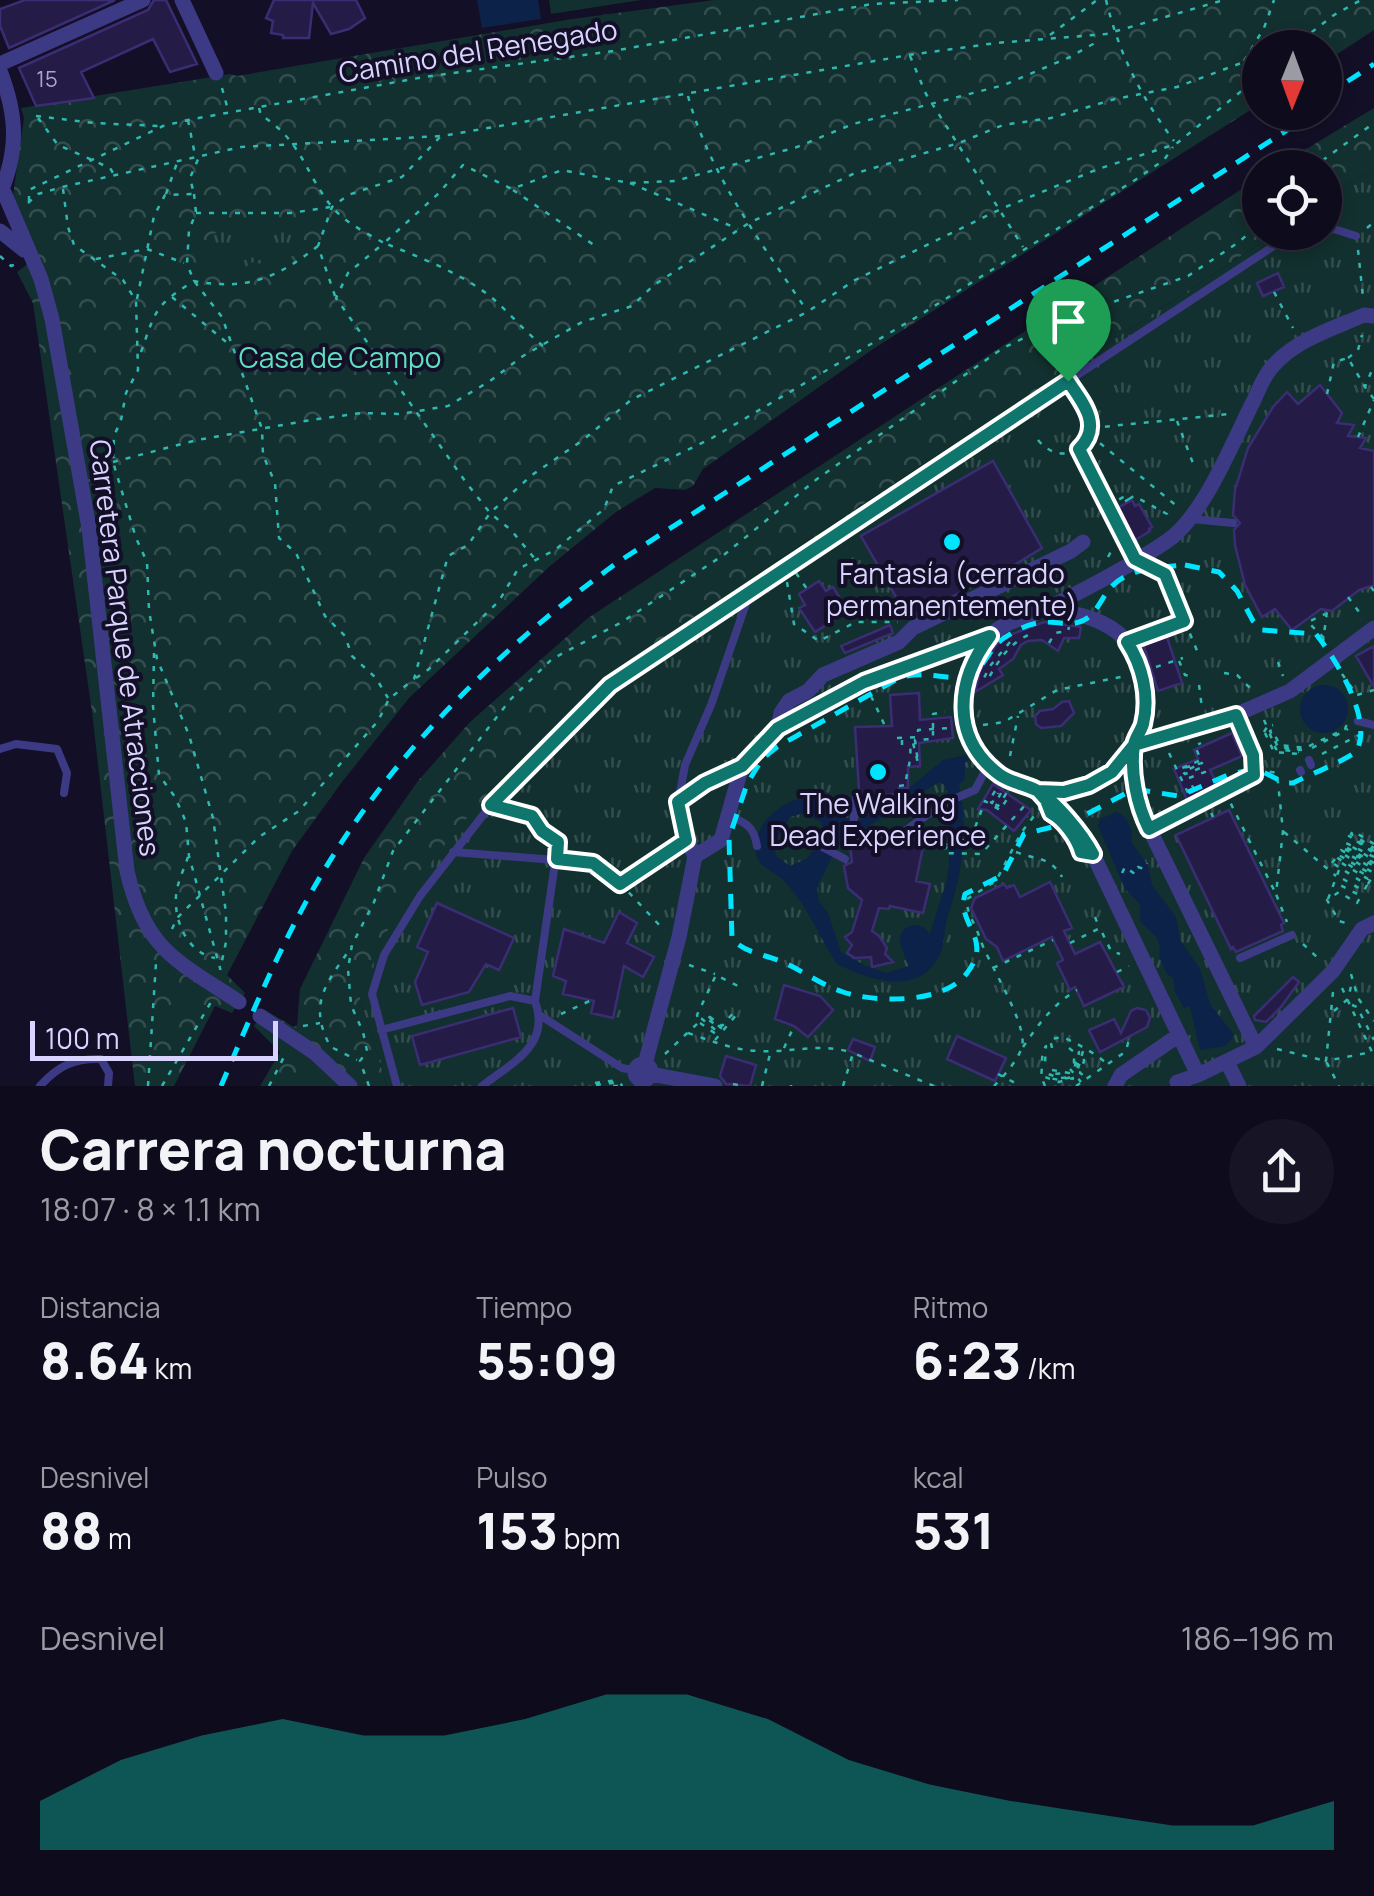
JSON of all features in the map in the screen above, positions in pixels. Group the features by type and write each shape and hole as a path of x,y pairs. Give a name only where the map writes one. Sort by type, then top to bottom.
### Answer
{"street":[{"path":"2,188 15,115 0,67 143,0"},
{"path":"182,0 218,78"},
{"name":"Carretera Parque de Atracciones","path":"2,188 25,260"},
{"name":"Carretera Parque de Atracciones","path":"0,231 25,260 48,297 89,528 128,871 138,913 151,936 165,950 218,992 239,1002"},
{"path":"1045,610 1077,612 1121,633 1142,672 1146,699 1143,723 1134,745 1112,772 1089,785 1043,797 995,775 978,752 966,727 963,709 965,682 975,656 998,629 1117,578 1135,559 1168,540 1192,519 1270,368 1301,343 1369,316"},
{"path":"778,728 789,701 808,691 823,675 890,646 913,628 1083,542"},
{"path":"1134,745 1206,732 1290,691 1373,628"},
{"path":"715,1086 645,1069 695,856 686,840 678,802 705,783 742,766 778,728 864,682 990,636"},
{"path":"1134,745 1135,768"},
{"path":"695,856 721,840 742,766"},
{"path":"1147,824 1256,1048"},
{"path":"1092,851 1198,1076"},
{"path":"1177,1082 1256,1048 1333,970 1368,926"},
{"path":"260,1016 315,1053 350,1086"},
{"path":"1115,1086 1121,1075 1179,1035"},
{"path":"1227,1062 1239,1086"}],"lane":[{"path":"1342,232 1356,236"},
{"path":"396,1086 372,994 384,955 420,896 491,805 610,685 1268,250"},
{"path":"1192,519 1233,523"},
{"path":"678,802 686,765 751,589"},
{"path":"1353,719 1374,725"},
{"path":"0,749 16,744 57,749 67,774 64,793"},
{"path":"899,834 995,775"},
{"path":"853,835 857,798"},
{"path":"491,805 532,816 542,831 558,842 535,1001 543,1018 622,1068 645,1069"},
{"path":"729,816 755,831 757,846"},
{"path":"813,844 845,859"},
{"path":"452,852 593,863 612,875"},
{"path":"1240,958 1292,935"},
{"path":"381,1030 510,996 535,1001"},
{"path":"482,1086 535,1043 543,1018"},
{"path":"40,1086 62,1065 79,1058 102,1059 109,1074 108,1086"}],"path":[{"name":"Camino del Renegado","path":"29,202 29,190 162,126 228,111 424,77 613,52 872,4 958,0"},
{"path":"1050,38 1096,0"},
{"path":"1106,0 1114,32 1142,96 1176,144"},
{"path":"26,208 38,194 62,187 240,146 442,136 909,55 1114,32 1224,0"},
{"path":"1263,30 1274,0"},
{"path":"1315,30 1361,0"},
{"path":"512,189 562,170 629,182 675,182 797,147 853,124 1034,74 1093,44 1096,35"},
{"path":"909,55 926,94 1024,250"},
{"path":"113,462 197,440 362,413 414,412 448,406 582,322 632,306 654,285 749,223 853,174 959,143 1003,125 1051,118 1114,99 1177,87 1242,63"},
{"path":"218,78 228,111"},
{"path":"177,918 259,838 299,812 378,721 388,699 429,669 499,601 518,569 556,550 604,509 614,486 712,438 1024,250 1164,160 1176,144 1242,91"},
{"path":"688,94 698,133 715,170 808,312"},
{"path":"258,107 261,115 295,144 332,206 347,221 490,296 543,346"},
{"path":"113,175 111,169 58,144 36,116 162,126"},
{"path":"188,120 197,156 190,178 196,213 189,230 187,264 194,281 222,317 262,430 263,455 275,484 279,538 296,554 325,616 344,636 352,656 376,678 388,699"},
{"path":"1337,150 1374,124"},
{"path":"196,213 291,213 332,206 348,195 402,177 442,136"},
{"path":"414,679 448,556 468,545 490,513 532,475 584,440 631,400 808,312 855,280 999,210 1098,169 1176,144"},
{"path":"162,1086 224,987 189,856 186,822 175,797 159,776 153,706 155,648 146,562 113,462 114,436 126,393 138,370 136,301 147,248 154,216 178,160"},
{"path":"336,298 348,273 439,193 463,165 512,189 594,245"},
{"path":"629,182 738,230"},
{"path":"62,187 74,244 123,280 136,301"},
{"path":"165,196 194,194"},
{"path":"139,357 148,325 164,300 194,281 219,286 267,278 288,270 318,246 332,206"},
{"path":"1327,394 1334,362 1358,350 1369,316 1356,236"},
{"path":"369,1086 360,1061 330,1045 322,1029 319,1002 327,983 374,902 392,850 510,700 552,658 622,622 725,554 817,479 1003,348 1064,318 1188,276 1242,239"},
{"path":"318,246 336,298 414,412 490,513 511,530 536,560"},
{"path":"94,259 147,248 187,264"},
{"path":"0,256 11,266 25,260"},
{"path":"1274,292 1301,343"},
{"path":"170,296 232,347"},
{"path":"1348,358 1374,400 1358,437"},
{"path":"1366,387 1374,365"},
{"path":"1038,440 1044,448 1062,454 1079,449 1090,435 1088,413 1068,381"},
{"path":"1092,428 1247,412"},
{"path":"1177,419 1194,466"},
{"path":"1090,435 1192,519"},
{"path":"1079,449 1135,559 1165,574 1198,653"},
{"path":"1105,500 1111,504 1127,495 1129,499"},
{"path":"1110,510 1134,496 1167,514 1164,525 1168,540"},
{"path":"788,565 807,589"},
{"path":"788,565 789,607 794,624 807,634 819,640 856,622 896,620 905,636"},
{"path":"1348,598 1373,628"},
{"path":"1327,612 1324,636 1308,622 1327,612"},
{"path":"1121,633 1184,621"},
{"path":"965,682 979,680 1000,645 1032,628"},
{"path":"1030,640 1028,636 1019,640 1004,652 988,678 984,678 1002,648 1017,637 1038,630"},
{"path":"155,648 198,764 213,818 226,942 220,970"},
{"path":"902,752 899,738 918,738 918,730 1004,722 1057,690 1142,672 1181,659 1185,674 1190,676"},
{"path":"1333,661 1357,695 1374,690"},
{"path":"1224,673 1237,675 1250,686 1259,704"},
{"path":"864,682 884,726"},
{"path":"1194,790 1189,778 1205,772 1203,767 1183,772 1202,763 1180,769 1201,760 1195,746 1206,732 1199,685"},
{"path":"899,786 906,786 912,764 910,744 913,743 918,763 915,740 932,739 932,714 963,709"},
{"path":"970,841 985,801 1000,810 1009,796 1006,794 998,806 995,804 1000,790 992,803 989,801 995,775 1007,764 1014,746 1018,714"},
{"path":"1236,715 1253,755 1266,771"},
{"path":"1353,719 1348,731 1300,754 1274,752 1264,732 1267,727 1276,750 1300,752 1304,750 1278,747 1270,730 1280,744 1305,748 1345,729 1353,719"},
{"path":"1310,762 1358,736"},
{"path":"1162,737 1188,792"},
{"path":"1253,755 1254,775"},
{"path":"1135,768 1142,770 1144,802 1151,816 1147,824 1139,805 1135,768"},
{"path":"1147,824 1254,775 1278,772 1283,832 1276,894"},
{"path":"1224,790 1292,935 1333,970 1373,1052 1326,1062 1272,1048 1256,1048"},
{"path":"988,845 975,849 970,841 951,838 948,848 948,835 944,834 944,853 981,854 1026,805 1043,797"},
{"path":"1043,797 1082,833 1092,851 1081,852 1070,830 1051,813 1043,797"},
{"path":"1022,1048 1018,1023 966,907 966,899 996,881 1003,872 1043,797"},
{"path":"1205,800 1214,817"},
{"path":"1283,832 1336,876"},
{"path":"620,884 686,840"},
{"path":"1344,846 1374,859 1343,848 1344,846"},
{"path":"1014,852 1046,859 1062,876"},
{"path":"1367,885 1332,864 1335,859 1368,879 1336,856 1370,874 1340,852 1374,859"},
{"path":"148,1086 156,962 177,918 177,888 189,856"},
{"path":"1328,900 1339,892 1357,903 1360,896 1340,885 1343,879 1364,891 1374,859"},
{"path":"1118,880 1125,867 1135,874 1138,867 1144,870 1147,862 1157,863"},
{"path":"1340,868 1328,900 1339,921 1368,926"},
{"path":"612,875 657,925 679,937"},
{"path":"1094,917 1111,951"},
{"path":"177,918 192,946 217,958"},
{"path":"1070,942 1100,928"},
{"path":"992,968 1053,940"},
{"path":"352,945 348,969 350,1005 363,1032 366,1051 360,1061"},
{"path":"1347,952 1352,981 1374,1021"},
{"path":"673,960 738,986"},
{"path":"1333,970 1334,1011 1326,1062 1339,1086"},
{"path":"714,1041 736,1013 722,1026 706,1014 720,1030 702,1019 716,1034 699,1022 697,1014 716,975"},
{"path":"1350,1002 1352,981"},
{"path":"994,1086 1051,1011 1077,990"},
{"path":"543,1018 594,999"},
{"path":"1334,1011 1350,1002"},
{"path":"1350,1002 1357,1007 1374,1040"},
{"path":"645,1069 699,1022"},
{"path":"783,1050 794,1026"},
{"path":"688,1034 732,1048 771,1051 830,1046 934,1086"},
{"path":"1126,1048 1130,1036"},
{"path":"1052,1048 1050,1039 1063,1037 1088,1048 1106,1063"},
{"path":"269,1086 294,1039"},
{"path":"1045,1086 1041,1076 1046,1046 1045,1062 1069,1073 1060,1076 1050,1072 1054,1077 1072,1077 1045,1078 1059,1082 1073,1078 1070,1086"},
{"path":"1069,1048 1076,1058 1074,1069 1079,1052 1077,1072 1083,1050 1080,1072 1086,1077"},
{"path":"762,1086 771,1051"},
{"path":"842,1086 853,1052"},
{"path":"1070,1069 1081,1082"},
{"path":"1001,1076 1021,1086"},
{"path":"595,1084 620,1080"},
{"path":"595,1084 620,1082 618,1086"}],"green space":[{"path":"549,0 641,0 551,14"},
{"name":"Casa de Campo","path":"714,0 1374,0 1374,30 1342,51 1342,30 1242,30 1242,115 873,349 703,469 693,486 685,490 655,488 616,512 550,566 409,698 292,851 227,975 245,993 232,1013 215,1006 174,1086 135,1086 92,712 33,303 17,272 39,255 12,202 24,118 21,108 572,19"},
{"path":"1374,108 1374,168 1342,190 1342,150 1305,150"},
{"path":"1374,168 1374,1086 387,1086 359,995 390,925 437,854 518,757 609,675 1250,250 1342,250 1342,190"},
{"path":"1242,189 1242,250 1250,250 752,577 359,995 387,1086 260,1086 280,1052 254,1026 265,1010 294,1027 297,1025 300,989 364,858 418,781 469,723 588,618"},
{"path":"265,216 280,217 291,224 298,243 294,253 285,261 272,264 253,262 237,273 216,268 208,248 212,235 227,226 247,231"}],"water":[{"path":"477,0 538,0 541,19 482,28"},
{"path":"1324,685 1341,692 1348,709 1341,726 1324,733 1307,726 1300,709 1307,692"},
{"path":"966,755 969,760 965,763 965,779 959,785 964,835 960,868 940,954 931,968 907,981 878,979 837,964 799,899 759,861 756,852 760,829 775,811 808,797 825,799 844,817 857,821 900,796 943,760","holes":["939,782 946,786 949,807 946,883 924,952 909,966 886,973 841,952 828,913 819,902 817,887 838,845","804,813 821,822 824,832 808,858 790,866 776,856 773,846 790,817"]},
{"path":"1117,812 1126,818 1132,832 1131,842 1148,865 1152,885 1176,917 1180,940 1200,969 1210,1004 1234,1035 1226,1046 1200,1050 1190,1006 1184,1008 1175,992 1173,978 1159,957 1157,938 1140,921 1140,904 1125,889 1098,826 1100,819"}],"building":[{"path":"25,0 115,0 9,48 0,26 0,9"},
{"path":"154,0 166,0 197,64 170,72 153,39 81,72 94,98 36,106 19,68 148,10"},
{"path":"274,0 356,0 365,18 349,29 331,34 313,3 309,38 283,38 271,33 273,21 266,18"},
{"path":"1278,273 1284,287 1263,296 1257,283"},
{"path":"1320,385 1342,413 1337,423 1354,425 1348,436 1366,438 1360,448 1374,451 1374,585 1359,590 1332,611 1321,609 1292,630 1275,609 1262,617 1245,585 1235,545 1234,530 1240,523 1233,515 1235,490 1248,448 1273,407 1287,392 1298,404"},
{"name":"Fantasía (cerrado permanentemente)","path":"993,461 1042,548 908,618 861,536"},
{"path":"1132,500 1135,506 1139,504 1152,527 1132,542 1114,510"},
{"path":"819,581 826,591 833,587 848,611 815,632 799,608 805,605 799,594"},
{"path":"1044,622 1081,627 1079,638 1064,638 1058,651 1042,640 1028,641 999,669 1003,675 975,692 980,671 996,645"},
{"path":"890,625 893,633 845,653 841,646"},
{"path":"1166,634 1182,683 1158,691 1143,643"},
{"path":"1374,646 1374,687 1356,656"},
{"path":"919,693 920,720 951,717 953,738 919,743 920,766 908,767 908,788 899,788 899,794 863,796 859,790 855,727 892,726 890,695"},
{"path":"1069,701 1074,713 1061,726 1041,728 1036,724 1035,716 1040,711"},
{"path":"1232,733 1242,756 1210,770 1219,789 1188,802 1174,769 1198,759 1194,750"},
{"path":"993,784 1031,810 1014,831 987,810 978,809"},
{"path":"1229,810 1284,923 1283,931 1236,952 1231,949 1176,835"},
{"path":"888,832 897,842 908,837 924,842 916,881 930,884 923,913 890,906 879,908 872,931 893,962 872,967 871,957 855,958 847,953 852,945 845,937 852,932 862,900 848,888 844,866 852,862 850,845 857,846 862,838 887,836"},
{"path":"1050,882 1072,928 1064,931 1075,954 1100,942 1124,987 1084,1006 1075,987 1070,990 1057,963 1063,960 1052,937 1003,961 997,947 986,939 971,908 975,898 1004,884 1007,888 1014,885 1020,897"},
{"path":"437,903 514,938 499,970 486,964 469,992 422,1005 415,982 428,952 417,947"},
{"path":"619,912 637,923 627,943 654,957 643,977 624,966 613,1018 591,1013 594,1001 563,994 566,981 553,976 564,929 604,943"},
{"path":"1293,977 1299,982 1281,1007 1266,1022 1255,1020 1254,1016"},
{"path":"784,985 820,996 833,1010 808,1037 775,1019"},
{"path":"513,1008 521,1037 420,1065 412,1036"},
{"path":"1146,1010 1150,1018 1147,1027 1100,1052 1089,1030 1114,1019 1121,1033 1131,1011"},
{"path":"957,1036 1006,1058 995,1081 947,1059"},
{"path":"853,1039 875,1047 870,1061 848,1050"},
{"path":"726,1056 756,1065 750,1086 726,1084 720,1076"}],"waterway":[{"path":"915,940 920,955"}],"railway":[{"path":"1342,85 1374,64"},
{"path":"221,1086 283,946 337,850 405,757 443,714 527,634 618,562 1287,130"},
{"path":"1185,565 1219,572 1237,591 1262,630 1316,634 1343,675 1357,708 1360,739 1356,752 1293,783 1261,771 1245,771 1179,796 1134,789 1072,822 1024,834 1003,875 965,894 965,914 977,950 967,973 957,983 927,996 891,999 843,992 748,950 732,939 729,838 747,784 762,759 899,678 967,676 978,669 999,642 1019,629 1041,622 1079,622 1091,615 1123,578 1143,570 1185,565"}],"place":[{"name":"Fantasía (cerrado permanentemente)","path":"952,542"},
{"name":"The Walking Dead Experience","path":"878,772"}],"route":[{"path":"1068,381 610,685 491,805 532,816 542,831 558,842 557,859 593,863 620,884 686,840 678,802 705,783 742,766 778,728 866,680 990,636 965,678 962,702 966,727 978,752 998,773 1038,791 1082,833 1093,854 1081,852 1070,830 1051,813 1038,791 1064,792 1089,785 1112,772 1134,745 1236,715 1253,755 1254,775 1149,829 1139,805 1134,745 1143,723 1146,699 1142,672 1127,642 1184,621 1165,574 1135,559 1079,449 1090,435 1091,420 1068,381"}]}
